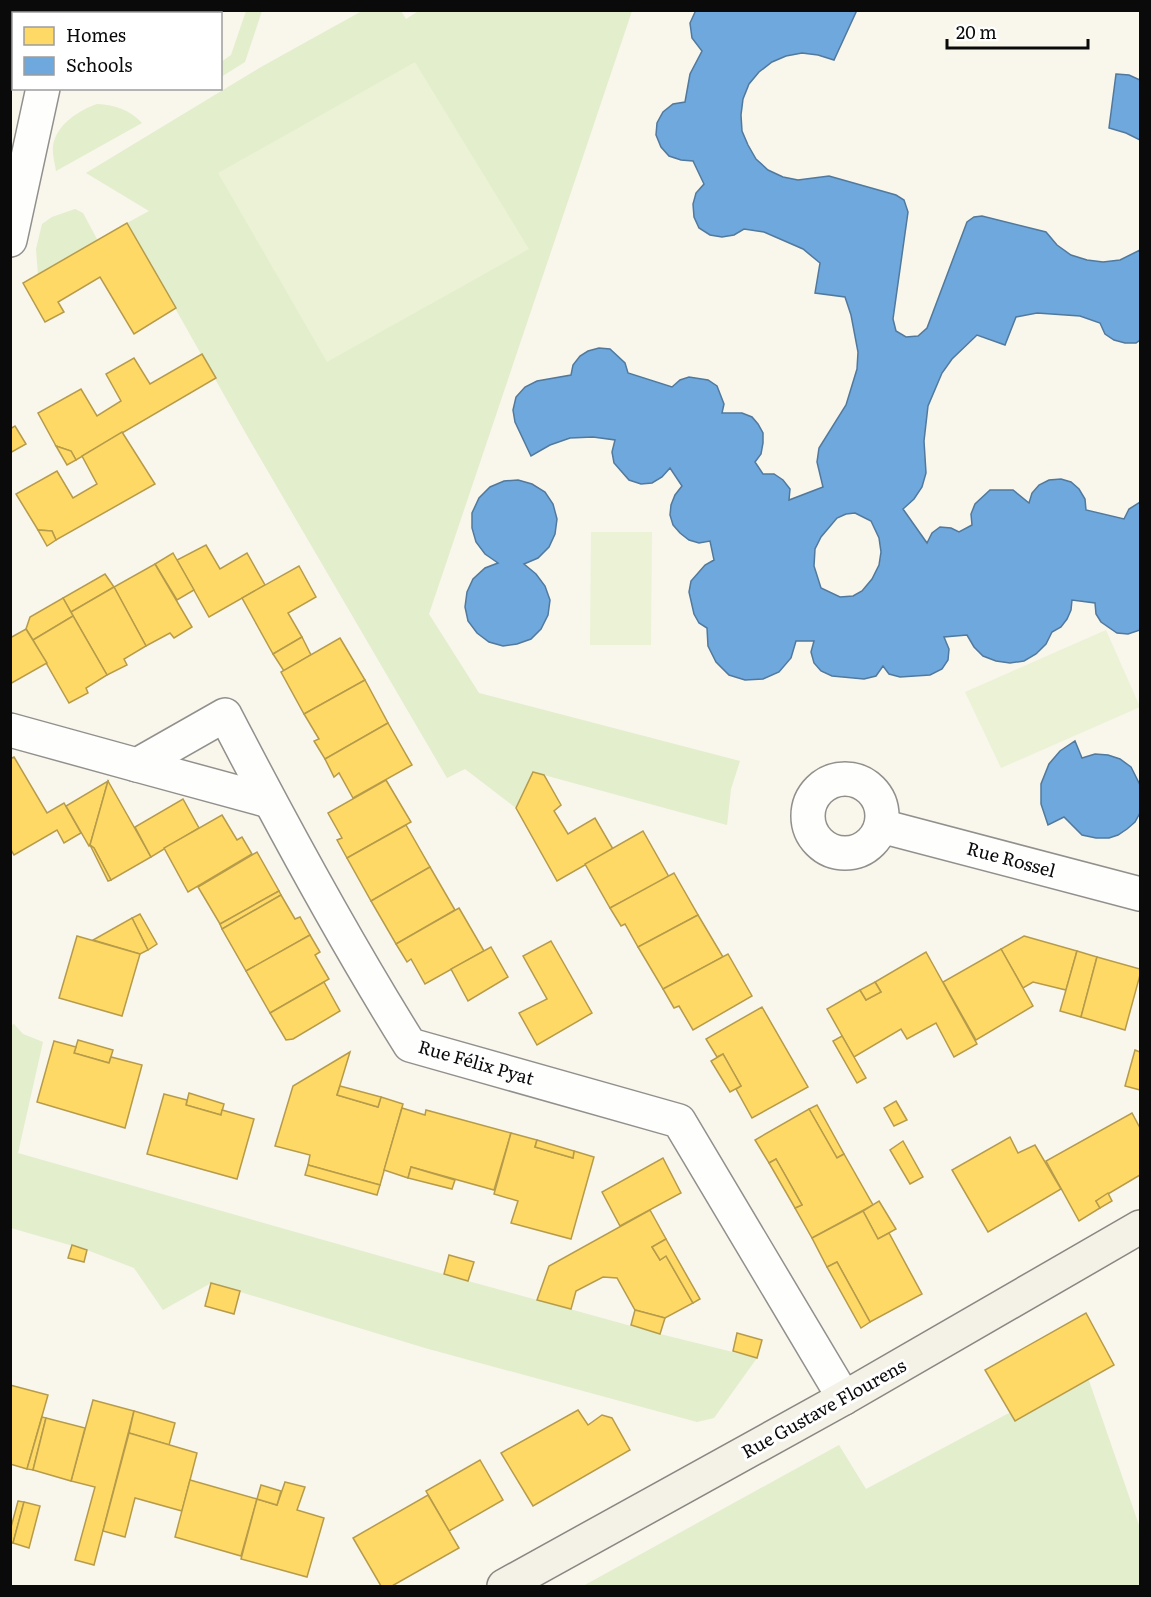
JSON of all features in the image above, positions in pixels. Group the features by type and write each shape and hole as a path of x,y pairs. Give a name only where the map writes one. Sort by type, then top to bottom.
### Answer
{"street":[{"path":"10,240 43,90"},
{"name":"Rue Félix Pyat","path":"137,765 225,715 269,801 410,1045 679,1121 844,1398"},
{"path":"10,730 269,801"},
{"name":"Rue Rossel","path":"881,826 1140,894"},
{"name":"Rue Gustave Flourens","path":"504,1587 844,1398 1140,1227"}],"green space":[{"path":"420,10 632,11 429,614 479,693 740,761 731,789 727,825 533,772 516,808 465,769 447,778 249,439 127,223 149,211 86,173 261,67 362,11 401,11 406,19"},
{"path":"246,11 262,11 245,62 222,76 222,61 231,55"},
{"path":"415,62 529,249 327,362 218,173"},
{"path":"97,104 122,109 142,123 56,171 53,146 59,131 76,114"},
{"path":"75,209 83,213 98,241 38,275 36,249 42,224 52,217"},
{"path":"591,532 652,532 651,645 590,645"},
{"path":"1106,630 1140,707 1001,768 965,692"},
{"path":"14,1024 23,1034 43,1042 18,1153 468,1281 757,1358 714,1418 697,1422 425,1348 211,1283 163,1310 134,1268 87,1250 11,1228 10,1026"},
{"path":"1086,1372 1140,1528 1140,1586 583,1586 839,1445 866,1489"}],"building: Homes":[{"path":"88,10 123,10 122,12 88,12"},
{"path":"143,10 205,10 204,12 148,12"},
{"path":"127,223 176,308 134,334 100,277 58,302 64,312 45,322 23,283"},
{"path":"202,354 216,378 76,460 71,451 56,446 38,413 81,389 97,416 121,401 106,374 134,358 150,384"},
{"path":"15,426 26,444 10,453 10,429"},
{"path":"122,432 155,484 56,540 52,531 38,530 16,494 57,471 73,498 97,484 82,456"},
{"path":"56,446 71,451 76,460 67,465"},
{"path":"38,530 52,531 56,540 47,546"},
{"path":"206,545 220,569 247,553 265,585 209,617 177,560"},
{"path":"173,553 194,590 177,600 155,564"},
{"path":"155,564 192,627 174,638 170,633 146,646 114,587"},
{"path":"299,566 316,597 288,613 302,637 273,654 242,598"},
{"path":"105,574 114,587 71,612 63,598"},
{"path":"114,587 146,646 124,659 127,665 107,675 71,612"},
{"path":"63,598 73,616 33,640 26,629 30,617"},
{"path":"73,616 107,675 86,688 88,693 69,703 33,640"},
{"path":"26,629 47,663 10,684 10,638"},
{"path":"302,637 311,655 284,671 273,654"},
{"path":"340,638 365,680 304,714 281,672"},
{"path":"365,680 388,723 325,759 314,741 319,739 304,714"},
{"path":"388,723 412,765 353,798 339,773 334,777 325,759"},
{"path":"14,757 47,813 64,803 81,833 64,843 57,830 14,855 10,848 10,759"},
{"path":"533,772 544,775 561,805 554,811 568,834 595,818 613,849 557,881 516,808"},
{"path":"386,780 411,822 347,858 337,840 342,838 328,813"},
{"path":"108,781 90,845 89,846 66,806"},
{"path":"108,781 151,857 111,880 94,848 90,845"},
{"path":"183,799 199,828 151,857 135,827"},
{"path":"222,815 237,840 242,837 252,854 188,892 164,848"},
{"path":"406,825 430,867 371,901 347,858"},
{"path":"643,831 669,877 610,908 585,864"},
{"path":"90,845 94,848 111,880 108,881"},
{"path":"257,852 279,891 220,924 198,887"},
{"path":"430,867 455,910 396,944 371,901"},
{"path":"674,873 698,915 638,947 625,924 621,926 610,908"},
{"path":"279,891 281,895 222,929 220,924"},
{"path":"281,895 295,919 300,917 310,935 246,971 222,929"},
{"path":"459,908 484,951 425,984 411,959 407,962 396,944"},
{"path":"140,914 157,944 148,950 132,918"},
{"path":"698,915 723,957 663,989 638,947"},
{"path":"132,918 148,950 140,954 93,940"},
{"path":"310,935 320,952 315,955 329,979 270,1013 246,971"},
{"path":"77,936 140,954 122,1016 59,998"},
{"path":"1024,936 1077,951 1066,990 1033,982 1023,988 1001,949"},
{"path":"551,941 592,1013 537,1045 519,1013 547,999 523,956"},
{"path":"491,947 508,977 468,1001 451,969"},
{"path":"1001,949 1033,1006 976,1040 943,982"},
{"path":"1077,951 1097,957 1081,1017 1060,1011"},
{"path":"926,952 977,1044 954,1057 936,1023 907,1039 901,1029 854,1057 827,1009 860,990 866,1000 881,992 875,982"},
{"path":"728,954 752,996 693,1030 679,1006 674,1008 663,989"},
{"path":"1097,957 1140,969 1125,1030 1081,1017"},
{"path":"324,982 340,1011 293,1039 286,1040 270,1013"},
{"path":"875,982 881,992 866,1000 860,990"},
{"path":"762,1007 808,1087 752,1118 736,1089 741,1086 723,1054 717,1057 706,1039"},
{"path":"842,1036 866,1078 857,1083 833,1041"},
{"path":"78,1040 113,1050 109,1063 74,1053"},
{"path":"54,1041 76,1047 74,1053 109,1063 111,1057 142,1065 125,1128 37,1102"},
{"path":"1135,1050 1140,1052 1140,1090 1125,1086"},
{"path":"350,1052 337,1095 378,1107 381,1097 403,1104 380,1185 308,1165 310,1155 275,1146 293,1086"},
{"path":"723,1054 741,1086 730,1092 711,1061"},
{"path":"340,1086 381,1097 378,1107 337,1095"},
{"path":"189,1093 224,1104 221,1115 186,1105"},
{"path":"164,1094 187,1100 186,1105 221,1115 222,1110 254,1119 237,1179 147,1154"},
{"path":"896,1101 907,1120 894,1126 884,1108"},
{"path":"817,1105 844,1154 837,1158 809,1109"},
{"path":"402,1108 425,1115 426,1110 511,1133 494,1190 411,1167 408,1178 384,1170"},
{"path":"809,1109 837,1158 844,1154 873,1205 812,1238 795,1208 802,1205 776,1159 769,1163 755,1140"},
{"path":"1132,1113 1140,1128 1140,1175 1096,1201 1100,1208 1079,1221 1046,1161"},
{"path":"511,1133 537,1140 535,1147 573,1158 574,1151 594,1157 571,1239 511,1223 518,1201 494,1194"},
{"path":"1010,1137 1018,1153 1035,1145 1061,1189 988,1232 952,1170"},
{"path":"537,1140 574,1151 573,1158 535,1147"},
{"path":"903,1141 923,1177 910,1184 890,1150"},
{"path":"663,1158 681,1193 620,1226 602,1192"},
{"path":"776,1159 802,1205 795,1208 769,1163"},
{"path":"308,1165 380,1185 377,1195 305,1175"},
{"path":"411,1167 455,1180 452,1189 408,1178"},
{"path":"1108,1193 1112,1201 1100,1208 1096,1201"},
{"path":"879,1201 896,1229 878,1239 863,1211"},
{"path":"650,1210 666,1239 652,1247 660,1260 666,1256 693,1303 665,1318 635,1310 617,1278 603,1277 576,1291 571,1309 537,1300 549,1266"},
{"path":"863,1211 878,1239 889,1233 922,1294 870,1322 837,1262 827,1267 812,1238"},
{"path":"666,1239 700,1299 693,1303 666,1256 660,1260 652,1247"},
{"path":"72,1245 87,1250 84,1262 68,1258"},
{"path":"449,1255 474,1262 468,1281 444,1274"},
{"path":"837,1262 870,1322 861,1328 827,1267"},
{"path":"211,1283 240,1291 234,1314 205,1306"},
{"path":"635,1310 665,1318 660,1334 631,1325"},
{"path":"1086,1313 1114,1365 1015,1421 985,1370"},
{"path":"737,1333 762,1340 757,1358 733,1351"},
{"path":"10,1385 48,1395 27,1469 10,1464"},
{"path":"93,1400 134,1411 94,1565 75,1560 95,1487 71,1481"},
{"path":"578,1410 588,1425 602,1415 612,1418 630,1450 533,1506 501,1453"},
{"path":"134,1411 175,1423 169,1445 129,1433"},
{"path":"42,1417 46,1418 33,1470 27,1469"},
{"path":"46,1418 85,1428 71,1481 33,1470"},
{"path":"129,1433 197,1453 182,1511 135,1498 125,1537 103,1531"},
{"path":"480,1460 503,1500 449,1531 426,1491"},
{"path":"190,1480 257,1499 241,1556 175,1537"},
{"path":"285,1482 305,1487 297,1510 324,1518 307,1577 241,1559 257,1499 277,1505"},
{"path":"261,1485 281,1491 277,1505 257,1499"},
{"path":"428,1495 459,1548 392,1586 381,1586 353,1538"},
{"path":"18,1501 24,1502 13,1543 10,1542 10,1531"},
{"path":"24,1502 40,1506 29,1548 13,1543"}],"building: Schools":[{"path":"696,10 857,10 834,60 802,53 772,62 759,72 749,84 743,99 742,131 756,159 768,170 783,177 798,180 829,176 896,195 904,200 908,212 893,319 896,331 906,337 918,336 927,328 967,222 974,217 982,216 1046,232 1057,245 1071,255 1087,260 1103,262 1120,260 1140,250 1140,340 1136,343 1114,340 1105,334 1100,323 1080,316 1037,313 1016,317 1005,345 977,335 952,359 942,373 928,406 924,441 926,473 922,487 903,509 927,543 932,533 940,527 951,528 959,532 972,525 971,514 975,504 990,490 1013,490 1029,503 1032,493 1039,485 1049,480 1061,479 1071,482 1079,489 1085,499 1086,510 1124,519 1129,509 1140,502 1140,630 1128,634 1117,633 1101,622 1096,614 1095,603 1072,600 1071,610 1061,627 1052,632 1046,644 1036,654 1024,661 1010,663 983,656 967,635 944,637 949,649 948,660 942,669 930,675 900,677 889,674 883,666 876,676 864,679 832,676 821,671 814,663 811,652 814,641 796,641 791,658 779,672 763,679 745,680 729,675 716,662 708,646 707,628 699,623 694,614 689,592 691,581 705,565 714,560 710,541 699,543 689,540 673,525 670,515 671,505 682,486 670,468 652,483 641,484 629,480 614,463 612,452 615,440 593,437 570,438 550,445 531,456 515,422 513,410 516,397 525,387 537,381 571,375 573,365 580,356 588,351 599,348 610,349 625,363 628,373 672,387 680,380 689,377 708,380 717,386 724,404 722,413 742,413 752,417 758,424 763,433 763,443 761,454 755,462 763,474 774,474 783,480 790,489 789,500 823,487 817,462 819,448 846,405 857,369 858,352 851,315 845,297 815,293 820,263 803,249 764,232 744,229 734,235 722,237 710,235 699,228 694,217 693,204 696,193 704,184 693,161 669,156 661,147 656,135 657,123 663,112 673,104 685,102 690,74 702,51 692,38 690,23","holes":["855,513 871,521 879,538 881,552 879,565 872,579 862,591 853,596 840,597 821,588 814,566 815,549 821,537 837,518 846,514"]},
{"path":"1116,74 1129,75 1140,80 1140,140 1109,128"},
{"path":"518,480 532,484 545,492 553,504 557,519 555,534 549,547 538,558 524,564 545,586 550,600 548,615 541,629 531,639 503,646 489,642 477,633 468,621 465,607 467,592 473,579 485,568 498,563 485,554 476,542 472,528 472,513 479,498 490,487 504,481"},
{"path":"1075,741 1082,758 1095,754 1120,759 1131,767 1140,785 1140,813 1135,822 1118,835 1096,838 1082,835 1064,817 1048,825 1041,804 1041,784 1049,764 1060,751"}]}
